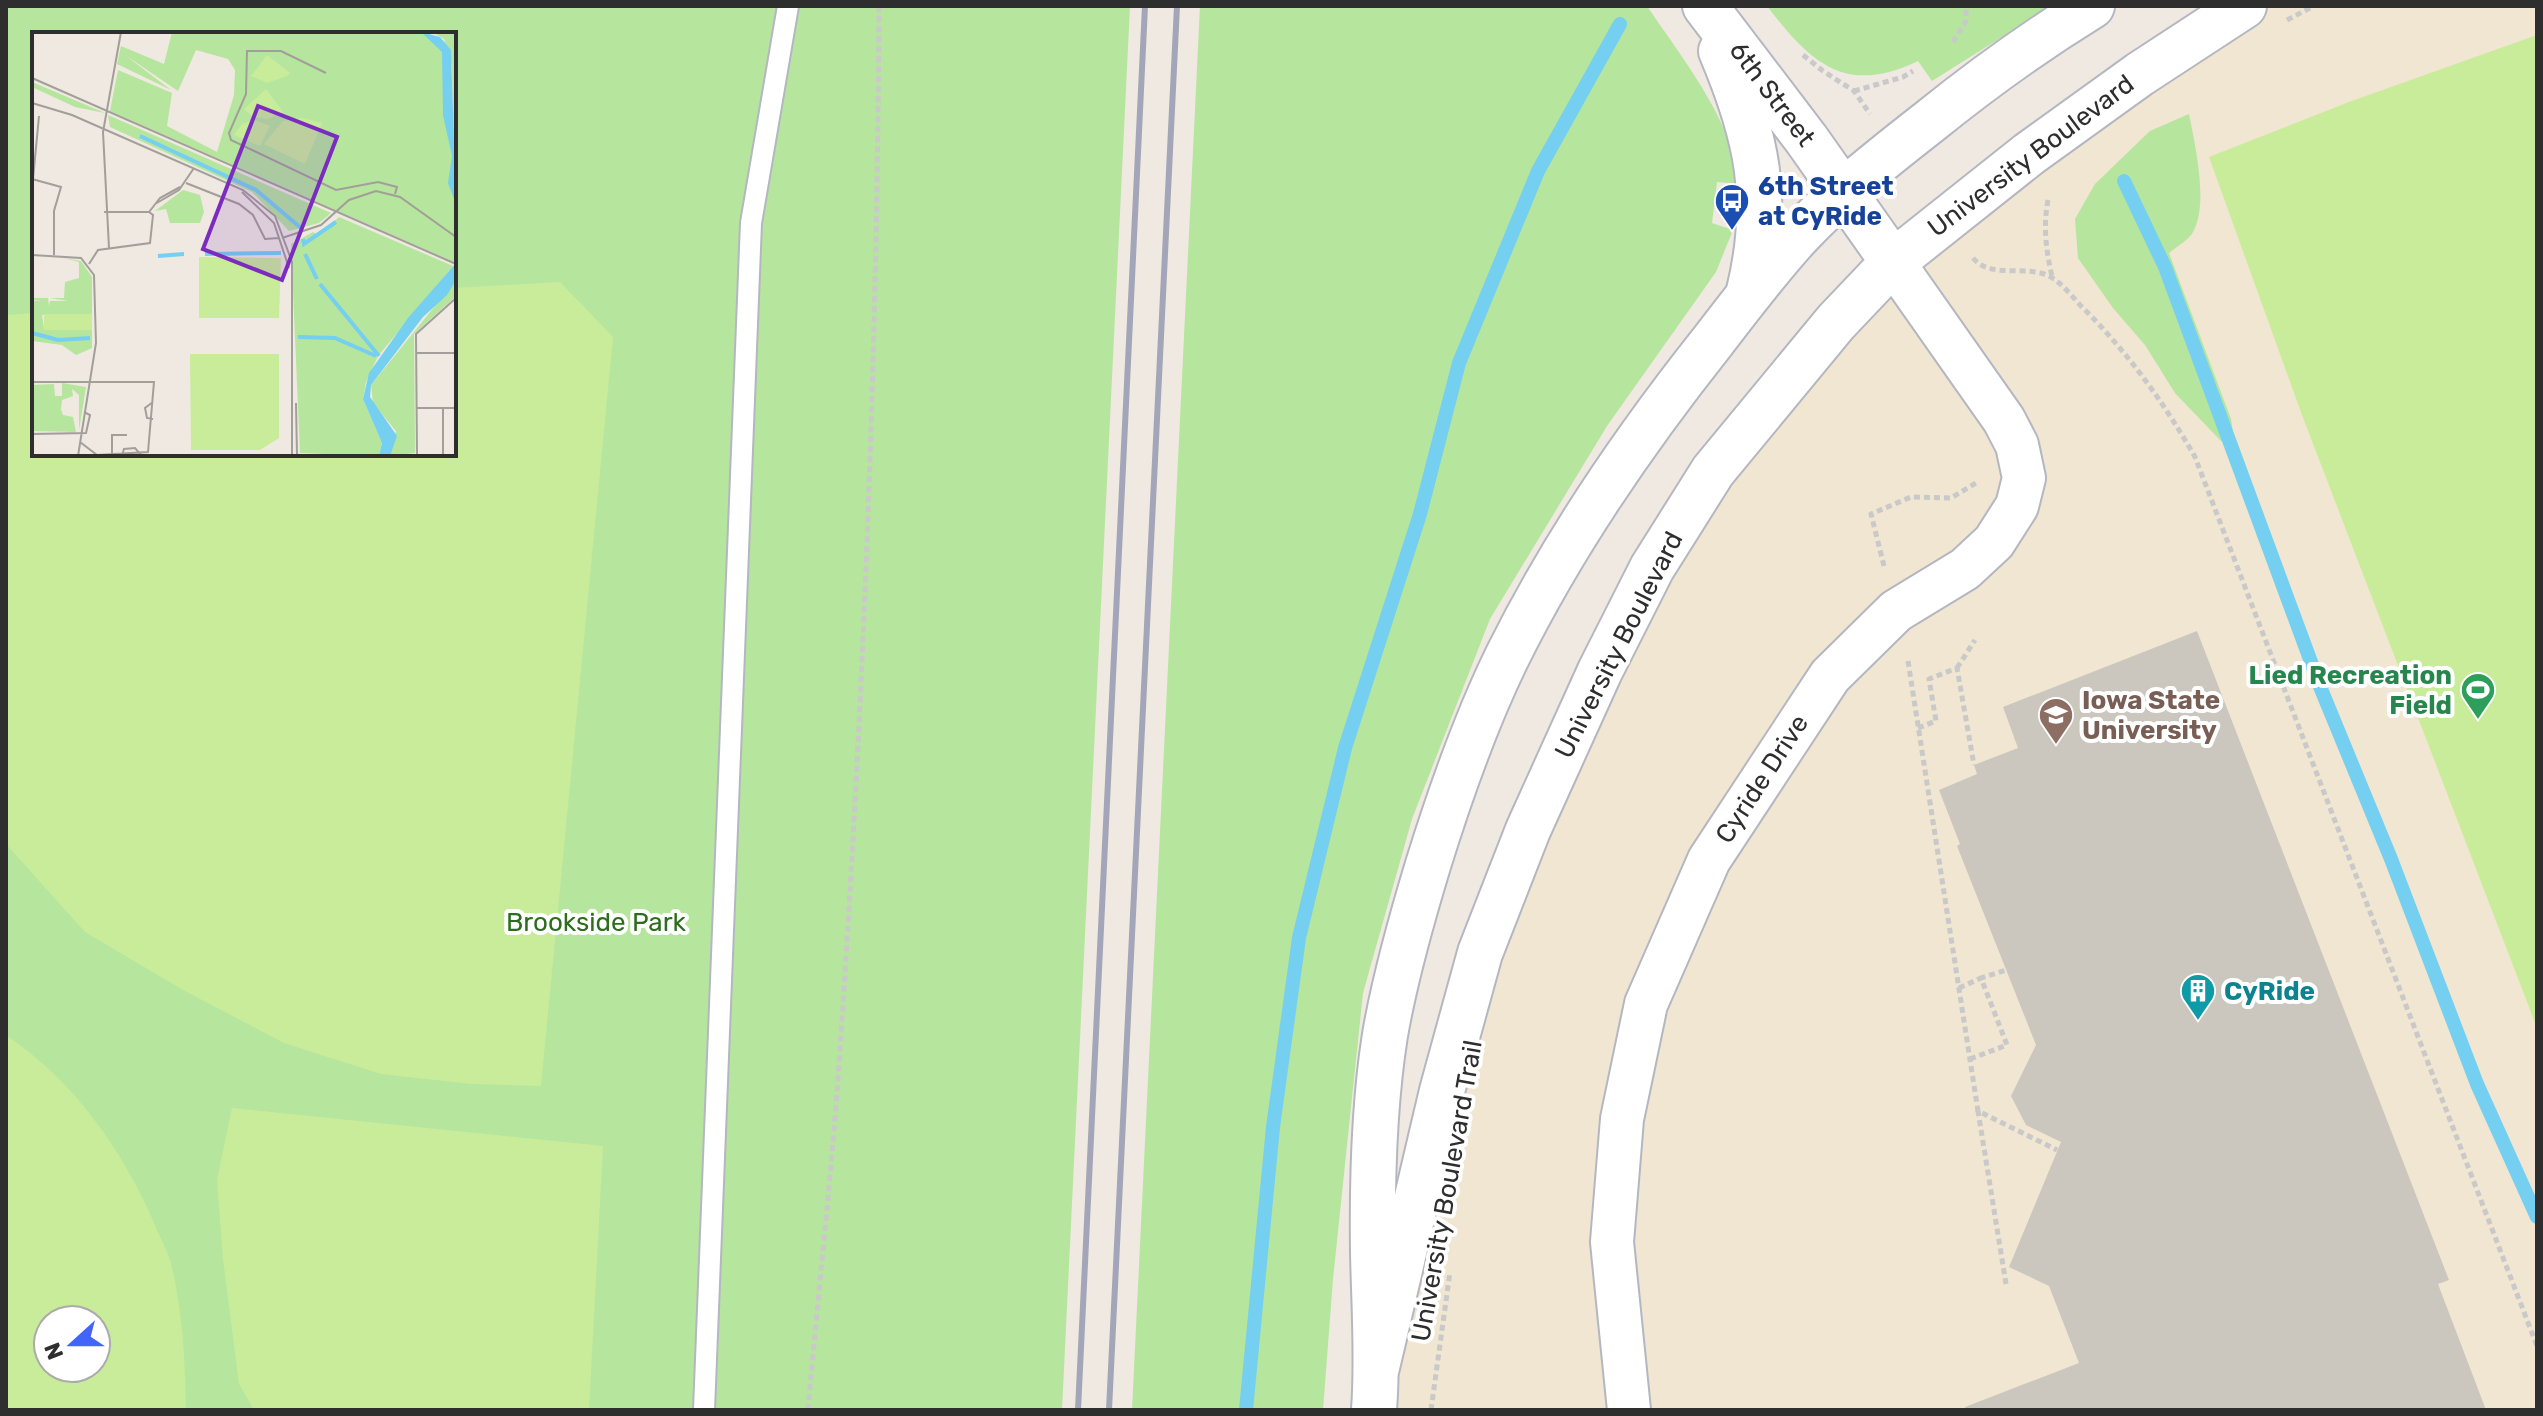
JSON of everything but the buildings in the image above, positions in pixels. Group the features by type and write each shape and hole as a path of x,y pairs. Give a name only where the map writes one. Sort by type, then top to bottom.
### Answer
{"main road":[{"name":"6th Street","path":"1704,6 1807,140 1893,262"},
{"path":"1704,6 1743,103 1757,167 1761,218 1756,263 1747,297"},
{"name":"University Boulevard","path":"1374,1410 1377,1367 1373,1248 1375,1142 1385,1038 1405,942 1437,836 1482,714 1507,657 1547,581 1645,428 1797,237 1843,192 1894,149 2039,38 2092,6"},
{"name":"University Boulevard","path":"1377,1367 1442,1091 1480,953 1528,830 1600,671 1652,568 1713,471 1836,322 1893,262 1944,219 2066,127 2244,6"}],"street":[{"name":"Cyride Drive","path":"1629,1410 1612,1242 1622,1119 1646,1004 1709,860 1830,676 1896,611 1965,569 1994,542 2017,506 2021,492 2024,478 2017,445 2004,420 1893,262"}],"lane":[{"path":"704,1410 751,223 788,6"}],"path":[{"path":"808,1410 839,1067 863,643 878,162 879,6"},
{"path":"1950,47 1966,21 1966,6"},
{"path":"1854,91 1903,77 1925,65"},
{"path":"2051,191 2045,225 2046,252 2052,277"},
{"path":"1969,253 1978,265 2052,277 2102,326 2138,371 2169,411 2195,457 2537,1346"},
{"path":"1871,514 1911,497 1951,498 1979,481 1983,473"},
{"path":"1918,728 1936,721 1929,679 1957,668 1975,640"},
{"path":"1907,654 2006,1284"},
{"path":"1957,668 1974,765"},
{"path":"1959,988 2006,970"},
{"path":"1970,1059 2007,1045 1981,978"},
{"path":"1978,1111 2057,1150"},
{"name":"University Boulevard Trail","path":"1431,1410 1451,1271"}],"shaded area":[{"name":"Iowa State University","path":"2273,6 2537,6 2537,1410 1374,1410 1442,1091 1652,568 1836,322 2140,74"}],"green space":[{"name":"Brookside Park","path":"6,6 1130,6 1062,1410 6,1410"},
{"path":"1200,6 1647,6 1712,105 1729,141 1739,184 1717,182 1712,223 1733,230 1716,272 1607,426 1490,619 1412,819 1363,993 1333,1279 1323,1410 1132,1410"},
{"path":"1767,6 2051,6 1932,81 1918,61 1870,75 1850,74 1832,68 1799,44"},
{"name":"Lied Recreation Field","path":"2537,35 2537,1028 2302,415 2209,157 2349,102"},
{"path":"2189,114 2199,174 2198,220 2191,235 2169,253 2231,419 2234,439 2221,441 2175,393 2145,345 2113,308 2078,258 2075,219 2095,184 2150,131"},
{"path":"560,282 613,337 541,1086 471,1084 381,1074 284,1043 183,990 85,932 6,844 6,315 32,313 32,456 456,456 456,288"},
{"path":"6,1035 31,1053 75,1096 112,1144 142,1197 168,1254 175,1282 183,1337 186,1410 6,1410"},
{"path":"232,1108 603,1146 589,1410 254,1410 239,1384 223,1259 217,1180"}],"waterway":[{"path":"1246,1410 1273,1127 1299,938 1345,748 1420,514 1459,363 1538,171 1620,24"},
{"path":"2124,181 2165,267 2321,689 2391,859 2477,1084 2537,1217"}],"railway":[{"path":"1078,1410 1145,6"},
{"path":"1109,1410 1177,6"}],"place":[{"name":"6th Street at CyRide","path":"1732,232"},
{"name":"Lied Recreation Field","path":"2478,721"},
{"name":"Iowa State University","path":"2056,746"},
{"name":"CyRide","path":"2198,1022"}]}
